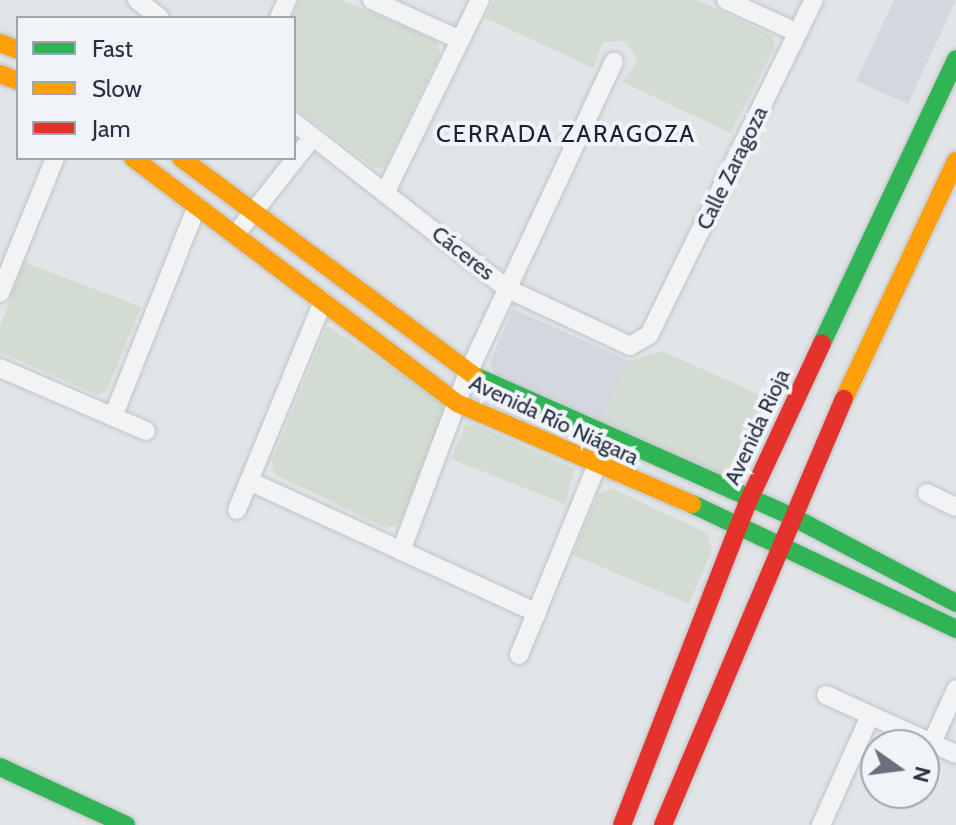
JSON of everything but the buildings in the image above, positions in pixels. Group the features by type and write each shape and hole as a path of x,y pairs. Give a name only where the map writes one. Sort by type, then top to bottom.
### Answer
{"street":[{"path":"137,0 157,16"},
{"path":"372,0 460,40"},
{"path":"385,193 480,0"},
{"path":"726,0 798,33"},
{"name":"Calle Zaragoza","path":"649,335 814,0"},
{"name":"Avenida Rioja","path":"622,825 742,530 748,502 956,59"},
{"path":"401,551 468,373 614,62"},
{"name":"Cáceres","path":"296,124 508,289 630,346 649,335"},
{"path":"296,158 313,137"},
{"path":"0,293 54,160"},
{"name":"Avenida Río Niágara","path":"136,160 457,403 742,530 781,542 956,629"},
{"name":"Avenida Río Niágara","path":"184,160 468,373 748,502 789,515 956,603"},
{"path":"235,235 295,160"},
{"path":"663,825 781,542 789,515 956,161"},
{"path":"113,417 197,206"},
{"path":"237,510 323,301"},
{"path":"0,368 146,431"},
{"path":"519,655 596,467"},
{"path":"249,481 537,613"},
{"path":"927,493 956,507"},
{"path":"704,618 741,633"},
{"path":"938,729 956,689"},
{"path":"826,695 900,729"},
{"path":"673,700 709,712"},
{"path":"821,825 870,716"},
{"path":"0,767 126,825"}],"shaded area":[{"path":"300,0 342,0 437,41 440,54 385,167 374,168 296,109 296,16 293,16"},
{"path":"494,0 697,0 773,36 774,48 731,133 622,82 638,61 625,41 603,42 593,68 485,18"},
{"path":"894,0 956,0 908,104 856,81"},
{"path":"24,262 141,307 106,392 97,395 0,352 0,326"},
{"path":"513,309 630,361 601,423 494,374 490,362"},
{"path":"327,326 443,400 445,413 399,524 386,528 274,474 272,461"},
{"path":"662,351 776,402 742,478 730,482 601,423 630,361"},
{"path":"474,424 575,469 565,504 451,459 465,426"},
{"path":"611,488 707,533 712,550 689,604 573,555 598,495"}],"traffic: fast":[{"path":"822,343 956,59"},
{"path":"475,376 789,515 956,603"},
{"path":"692,504 956,629"},
{"path":"0,767 126,825"}],"traffic: slow":[{"path":"0,43 16,49"},
{"path":"0,74 16,80"},
{"path":"136,160 457,403 692,504"},
{"path":"184,160 475,376"},
{"path":"844,399 956,161"}],"traffic: jam":[{"path":"622,825 748,502 822,343"},
{"path":"663,825 844,399"}],"district":[{"name":"CERRADA ZARAGOZA","path":"566,134"}]}
